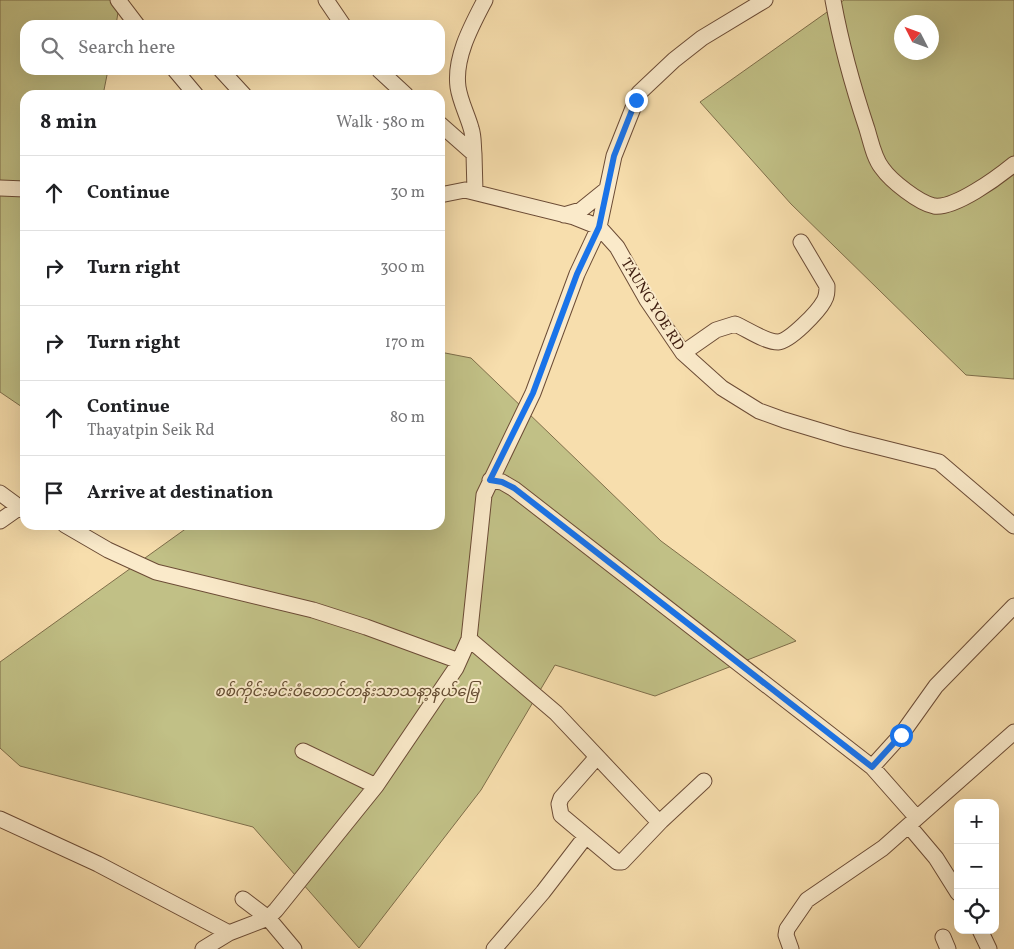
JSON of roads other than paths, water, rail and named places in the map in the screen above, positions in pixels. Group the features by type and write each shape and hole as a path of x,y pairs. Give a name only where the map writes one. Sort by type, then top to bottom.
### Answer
{"street":[{"path":"118,0 133,20"},
{"path":"326,0 340,20"},
{"path":"475,192 473,135 462,105 458,67 469,31 485,0"},
{"path":"203,949 229,933 268,918 376,786 459,661 469,638 484,495 533,393 577,274 599,227 614,156 639,93 674,60 702,38 765,0"},
{"path":"833,0 857,96 876,156 881,168 891,178 926,203 935,206 947,205 996,179 1014,164"},
{"path":"179,75 192,90"},
{"path":"225,75 239,90"},
{"path":"385,75 401,90"},
{"path":"445,128 474,154"},
{"path":"0,188 20,189"},
{"path":"564,215 581,210 607,189"},
{"name":"TAUNG YOE RD","path":"445,194 460,190 475,192 564,215 599,227 617,247 647,300 683,353 722,388 759,411 847,439 939,462 1014,526"},
{"path":"683,353 716,330 735,324 772,341 780,342 787,339 811,317 824,302 827,286 801,242"},
{"path":"490,480 502,482 514,488 872,767 913,822 955,889"},
{"path":"0,493 20,508"},
{"path":"0,520 20,510"},
{"path":"74,530 108,550 156,572 313,610 459,661"},
{"path":"872,767 901,735 936,686 1014,606"},
{"path":"469,638 556,713 646,811 661,821"},
{"path":"791,949 786,935 787,930 807,900 883,848 1014,732"},
{"path":"303,751 376,786"},
{"path":"597,757 561,798 559,804 561,815 617,862 622,862 661,821 704,781"},
{"path":"0,819 98,864 229,933"},
{"path":"494,949 543,892 586,836"},
{"path":"243,899 268,918 294,949"},
{"path":"982,934 990,949"}],"park label":[{"name":"စစ်ကိုင်းမင်းဝံတောင်တန်းသာသနာ့နယ်မြေ","path":"347,691"}]}
